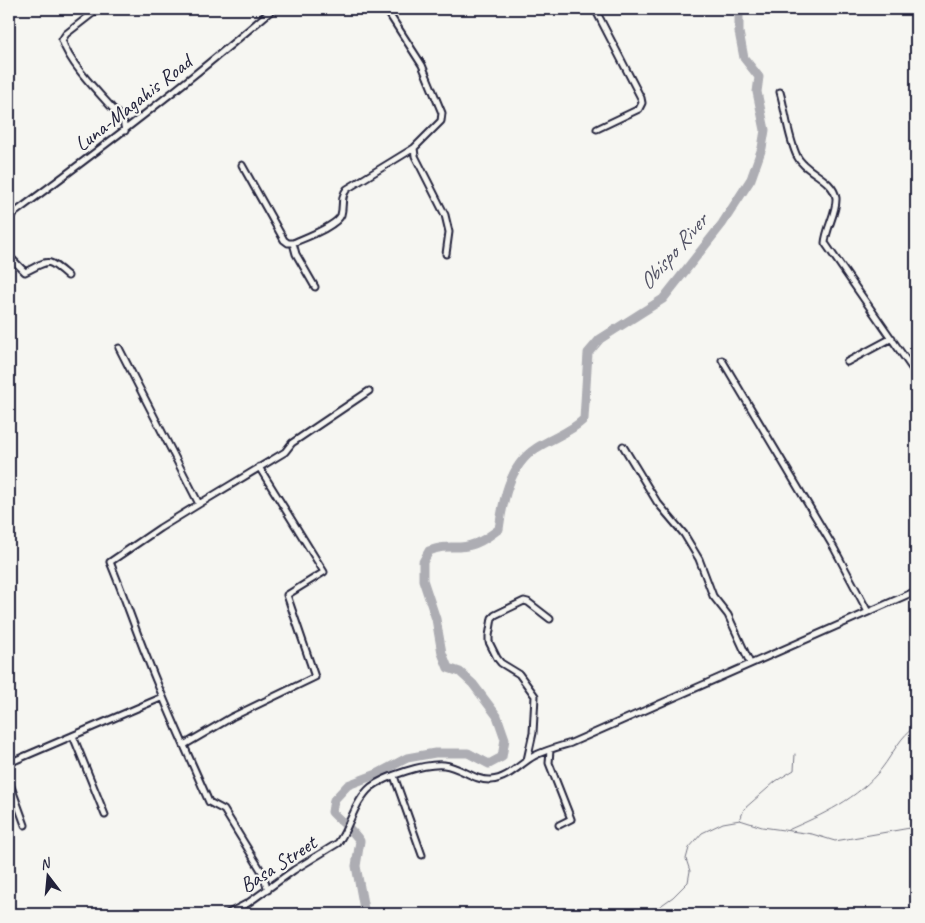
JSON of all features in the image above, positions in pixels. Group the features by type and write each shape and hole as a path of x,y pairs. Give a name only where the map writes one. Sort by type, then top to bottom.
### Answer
{"street":[{"path":"98,9 66,34 62,40 65,48 78,66 123,120 125,131"},
{"name":"Luna-Magahis Road","path":"9,217 125,131 217,58 273,9"},
{"path":"242,164 284,240 288,243 293,243 328,226 339,218 341,215 342,194 347,188 414,148 441,121 442,113 422,66 386,9"},
{"path":"595,9 642,103 639,109 597,129"},
{"path":"780,92 797,158 832,187 836,198 834,212 826,232 825,243 916,374"},
{"path":"414,148 415,156 445,215 449,232 446,254"},
{"path":"293,243 296,254 315,287"},
{"path":"9,256 25,272 47,262 52,262 68,276"},
{"path":"847,362 892,338"},
{"path":"119,348 199,504"},
{"path":"722,360 834,548 868,612"},
{"path":"268,890 262,872 224,810 209,802 148,661 110,562 160,528 285,452 292,443 368,391"},
{"path":"623,446 657,502 684,534 699,559 713,596 728,616 750,664"},
{"path":"184,745 232,718 315,677 287,595 324,572 259,467"},
{"path":"422,855 394,776 432,765 442,765 454,767 474,777 492,780 515,770 527,760 710,683 916,591"},
{"path":"527,760 533,733 535,696 519,674 497,658 489,642 489,636 492,618 524,601 550,618"},
{"path":"9,763 163,697"},
{"path":"73,736 104,815"},
{"path":"550,750 549,763 571,819 559,825"},
{"name":"Basa Street","path":"227,914 268,890 294,870 338,843 343,837 358,803 365,793 383,780 394,776"},
{"path":"9,781 25,825"},
{"path":"908,914 916,911"}],"waterway":[{"name":"Obispo River","path":"365,914 356,866 360,841 332,812 334,800 348,785 377,774 407,758 435,753 468,753 489,764 502,757 505,739 497,716 473,684 460,672 448,668 442,653 436,619 423,580 423,562 429,551 471,545 499,529 505,496 513,474 519,465 535,449 573,428 584,419 588,353 600,339 663,299 722,224 751,179 762,148 765,130 757,92 759,77 744,58 739,32 739,9"},
{"path":"788,830 839,805 862,789 882,768 905,735 916,726"},
{"path":"740,820 744,809 776,781 794,770 795,754"},
{"path":"649,914 673,897 688,882 690,871 686,859 689,848 702,833 723,823 740,820 762,827 812,834 835,841 916,827"}]}
